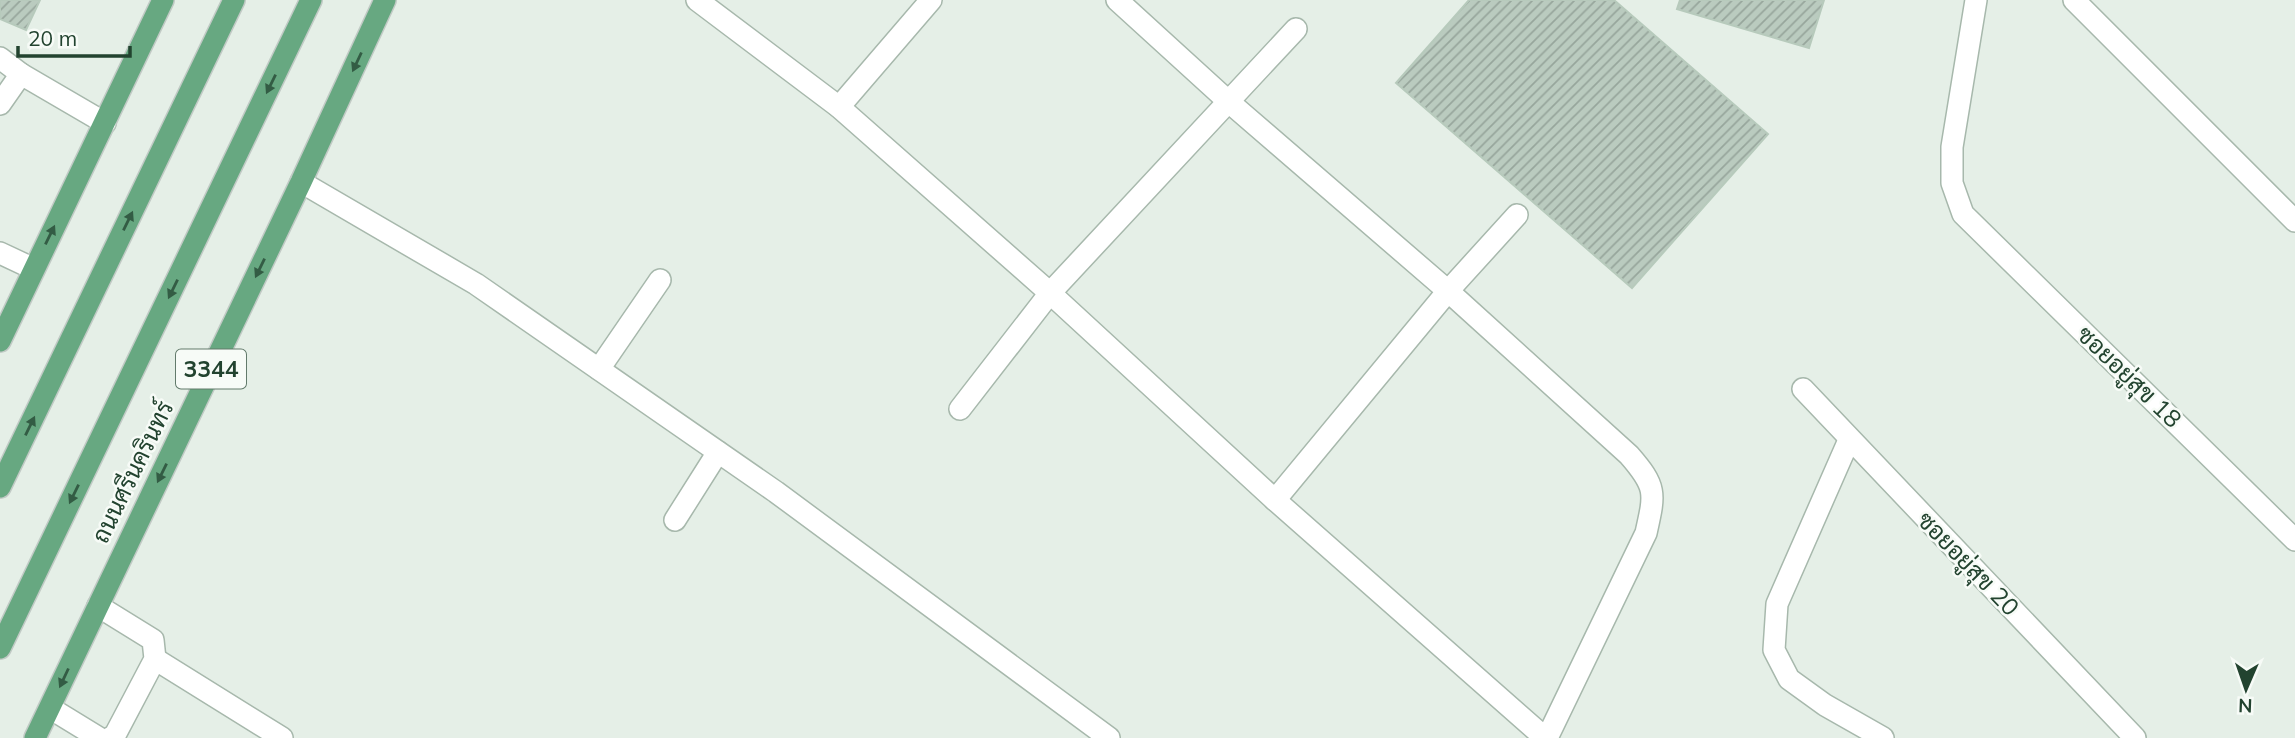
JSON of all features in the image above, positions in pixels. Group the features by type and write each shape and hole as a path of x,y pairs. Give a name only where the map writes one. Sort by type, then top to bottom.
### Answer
{"main road":[{"path":"0,341 163,0"},
{"path":"0,487 234,0"},
{"name":"ถนนศรีนครินทร์","path":"0,648 311,0"},
{"name":"ถนนศรีนครินทร์","path":"35,738 385,0"}],"street":[{"path":"697,0 839,107 1050,293 1275,499 1546,738 1646,533 1653,502 1647,477 1629,455 1448,291 1229,102 1117,0"},
{"path":"839,107 931,0"},
{"name":"ซอยอยู่สุข 18","path":"1976,0 1952,147 1952,183 1963,214 2295,540"},
{"path":"2074,0 2295,221"},
{"path":"960,409 1050,293 1296,30"},
{"path":"0,58 21,74 105,123"},
{"path":"0,104 21,74"},
{"path":"301,182 476,284 599,369 718,452 1098,735"},
{"path":"1275,499 1448,291 1517,215"},
{"path":"0,253 34,269"},
{"path":"599,369 660,280"},
{"name":"ซอยอยู่สุข 20","path":"1803,389 2135,738"},
{"path":"1849,440 1777,604 1774,650 1789,679 1825,705 1883,738"},
{"path":"675,520 718,452"},
{"path":"98,606 153,640 155,659 115,735 110,738"},
{"path":"155,659 282,738"},
{"path":"50,708 99,738"}],"building":[{"path":"0,0 40,0 26,30 0,19"},
{"path":"1469,0 1614,0 1768,134 1632,288 1396,83"},
{"path":"1680,0 1824,0 1809,48 1677,9"}]}
